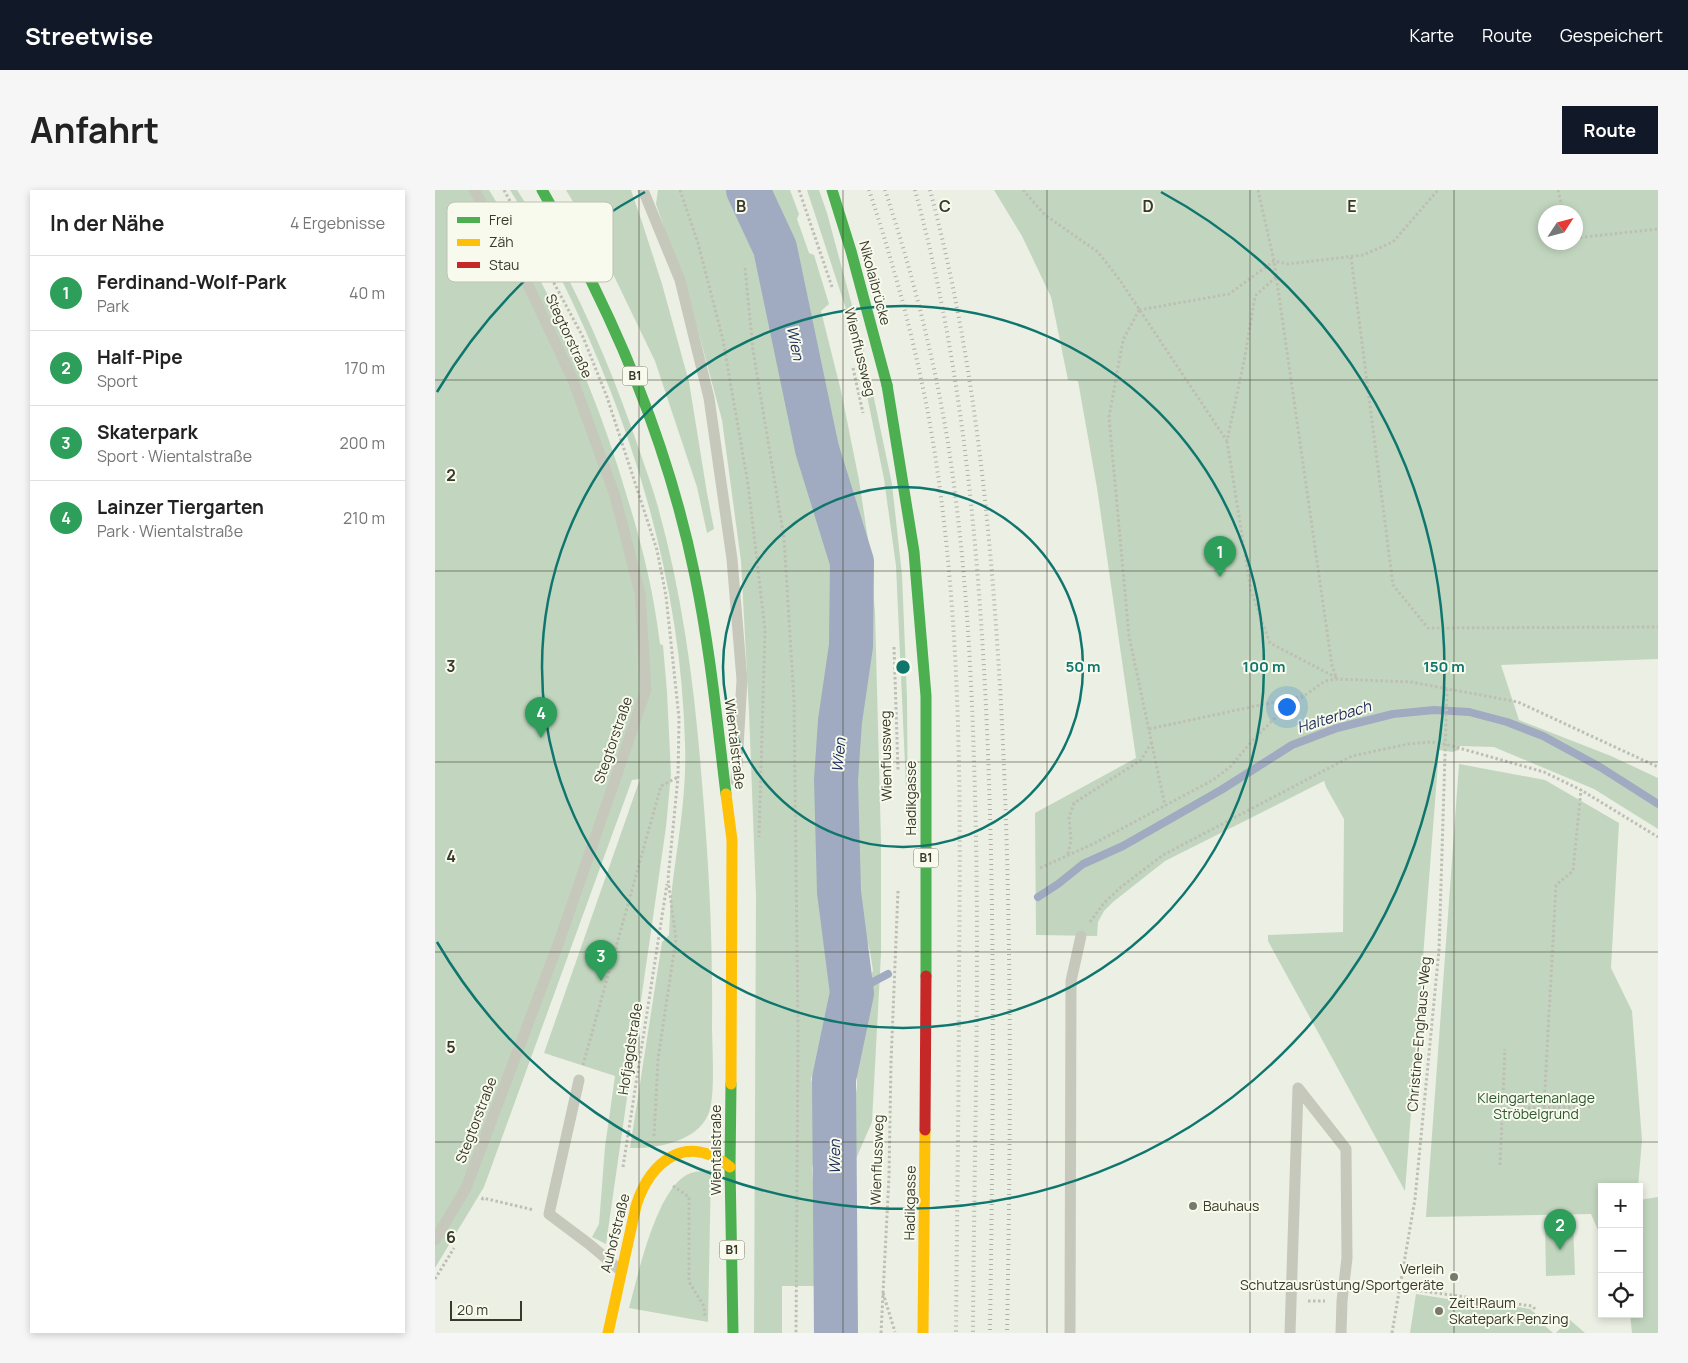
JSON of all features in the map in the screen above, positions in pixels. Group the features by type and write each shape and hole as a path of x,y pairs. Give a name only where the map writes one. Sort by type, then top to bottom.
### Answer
{"main road":[{"name":"Wientalstraße","path":"542,190 549,202"},
{"name":"Nikolaibrücke","path":"832,190 851,251 887,385"},
{"name":"Wientalstraße","path":"593,282 635,377 661,450 681,518 695,576 711,668 732,840 730,1167 733,1333"},
{"name":"Hadikgasse","path":"887,385 915,552 925,696 927,1033 923,1333"},
{"path":"661,1162 685,1152 700,1151 713,1154 730,1167"},
{"name":"Auhofstraße","path":"608,1333 639,1198 646,1182 661,1162"}],"lane":[{"name":"Stegtorstraße","path":"474,190 481,202"},
{"path":"643,190 680,280 709,398 732,559 742,680 732,840"},
{"name":"Stegtorstraße","path":"435,1240 466,1188 560,939 645,690 639,593 615,496 573,380 527,282"},
{"path":"1070,1333 1071,981 1081,936"},
{"path":"579,1080 549,1214 621,1270"},
{"path":"1290,1333 1298,1088 1346,1149 1347,1258 1342,1301 1341,1333"}],"path":[{"path":"799,190 832,288"},
{"path":"1023,190 1045,215 1098,252 1119,279 1227,441"},
{"path":"1258,190 1274,261 1332,666 1337,679"},
{"path":"1139,310 1229,294 1274,261 1288,264 1363,255 1393,242 1438,190"},
{"path":"1559,190 1562,205"},
{"path":"1583,237 1658,229"},
{"path":"1351,257 1393,585 1428,628 1658,627"},
{"path":"745,268 753,350 784,538 794,700 798,1029 796,1333"},
{"path":"1276,277 1255,296 1245,356 1227,441 1251,591 1270,643 1337,679"},
{"path":"1139,310 1123,340 1109,417 1129,636 1165,806"},
{"name":"Wienflussweg","path":"851,359 864,416"},
{"name":"Wienflussweg","path":"893,640 898,771"},
{"path":"1040,868 1093,844 1213,780 1230,767 1280,713 1325,681 1337,679 1411,682 1518,702 1658,767"},
{"name":"Christine-Enghaus-Weg","path":"1392,1333 1415,1199 1439,950 1447,689"},
{"path":"1149,730 1305,695"},
{"path":"1067,855 1071,840 1069,817 1074,803 1141,760 1152,742"},
{"path":"1081,936 1104,903 1163,854 1352,756 1407,744 1431,742 1445,744 1544,772 1581,790 1658,837"},
{"name":"Hofjagdstraße","path":"579,1080 661,786 678,777 668,878 622,1172"},
{"path":"1544,1107 1556,885 1573,871 1581,790"},
{"name":"Hofjagdstraße","path":"668,878 676,939 658,1059 654,1139 667,1182 689,1197 689,1282 704,1306 705,1321"},
{"name":"Wienflussweg","path":"881,1333 889,1176 891,1062 898,883"},
{"path":"1500,1165 1505,1049"},
{"path":"1503,1108 1593,1107"},
{"path":"479,1205 483,1198 549,1214"},
{"path":"435,1279 455,1245"},
{"path":"1399,1288 1532,1306 1536,1310"},
{"path":"882,1290 896,1333"}],"green space":[{"path":"435,190 489,190 496,202 447,202 447,282 541,282 569,340 586,379 615,459 643,553 655,607 660,644 663,645 671,774 666,827 606,1244 592,1237 599,1224 605,1147 615,1076 544,1053 640,779 632,780 484,1187 435,1268"},
{"path":"510,190 517,190 525,202 517,202"},
{"path":"566,190 631,190 662,284 689,382 714,529 707,533 697,487 655,361 613,274 613,202 573,202"},
{"path":"658,190 739,190 764,255 815,502 836,543 843,568 839,666 826,680 819,784 825,881 838,967 836,1006 811,1079 819,1106 820,1138 812,1168 815,1206 815,1286 782,1286 782,1333 754,1333 756,896 741,561 722,420 693,312 656,204"},
{"path":"763,190 790,190 799,214 797,219 809,253 814,255 829,304 821,311 841,391 859,480 869,546 875,612 881,841 881,954 872,1122 855,1161 849,1139 857,1087 857,1070 850,1059 862,1029 858,986 861,981 869,978 873,971 870,951 853,891 852,678 868,666 866,574 861,554 841,500 827,446 830,431 827,421 821,413 809,358 814,345 797,270 784,230 773,209 763,197"},
{"path":"807,190 819,190 827,213 863,346 892,484 902,575 907,697 908,831 896,566 884,479 863,376 847,312"},
{"path":"994,190 1658,190 1658,659 1501,665 1519,720 1611,756 1658,778 1658,829 1594,789 1494,747 1460,746 1459,750 1452,752 1439,750 1405,1191 1268,941 1268,935 1343,932 1344,819 1324,781 1165,861 1104,911 1098,922 1097,936 1036,935 1035,813 1136,758 1097,488 1078,381 1068,380 1051,297 1022,236"},
{"path":"562,282 570,282 571,284 615,384 652,486 667,541 681,609 692,679 709,874 713,1071 712,1097 708,1115 694,1132 685,1138 663,1145 640,1148 630,1148 662,942 669,935 671,894 683,798 685,744 681,679 673,614 660,551 643,488 623,426 600,365"},
{"name":"Kleingartenanlage Ströbelgrund","path":"1459,764 1545,780 1619,823 1611,968 1632,1011 1642,1140 1638,1183 1598,1183 1598,1230 1591,1214 1426,1217"},
{"path":"711,1170 708,1322 629,1308 651,1233 668,1194 679,1181 691,1173"},
{"path":"1658,1197 1658,1333 1632,1333 1630,1318 1643,1318 1643,1199"},
{"path":"1573,1223 1575,1275 1546,1276 1545,1224"},
{"name":"Zeit!Raum Skatepark Penzing","path":"1416,1294 1467,1302 1468,1299 1530,1309 1536,1314 1534,1316 1553,1333 1410,1333"},
{"name":"Zeit!Raum Skatepark Penzing","path":"1569,1319 1585,1333 1556,1333"}],"waterway":[{"name":"Wien","path":"748,190 775,248 817,449 852,562 851,646 840,721 836,780 839,892 852,993 834,1079 836,1333"},
{"name":"Halterbach","path":"1038,897 1083,864 1123,846 1221,790 1292,745 1337,728 1393,714 1434,710 1469,712 1507,722 1543,736 1600,767 1658,804"},
{"name":"Halterbach","path":"852,993 888,974"}],"railway":[{"path":"869,190 898,286 922,383 934,448 950,577 957,708 960,838 956,1333"},
{"path":"885,190 904,252 936,379 948,443 964,574 972,707 976,862 977,996 973,1333"},
{"path":"915,190 943,312 954,374 970,499 981,624 991,848 993,1090 990,1333"},
{"path":"930,190 946,253 970,381 986,510 997,639 1005,782 1009,939 1010,1097 1007,1333"}],"traffic: fast":[{"path":"542,190 549,202"},
{"path":"832,190 851,251 887,385"},
{"path":"591,282 614,329 653,425 683,525 705,630 726,794"},
{"path":"887,385 914,552 926,696 926,976"},
{"path":"731,1084 730,1167 733,1333"}],"traffic: slow":[{"path":"726,794 732,840 731,1084"},
{"path":"923,1333 925,1130"},
{"path":"608,1333 636,1206 642,1190 651,1176 661,1164 673,1156 685,1152 700,1152 714,1157 730,1167"}],"traffic: jam":[{"path":"925,1130 926,976"}],"place":[{"name":"Ferdinand-Wolf-Park","path":"1220,577"},
{"name":"Lainzer Tiergarten","path":"541,738"},
{"name":"Skaterpark","path":"601,981"},
{"name":"Bauhaus","path":"1193,1206"},
{"name":"Half-Pipe","path":"1560,1250"},
{"name":"Verleih Schutzausrüstung/Sportgeräte","path":"1454,1277"},
{"name":"Zeit!Raum Skatepark Penzing","path":"1439,1311"}]}
